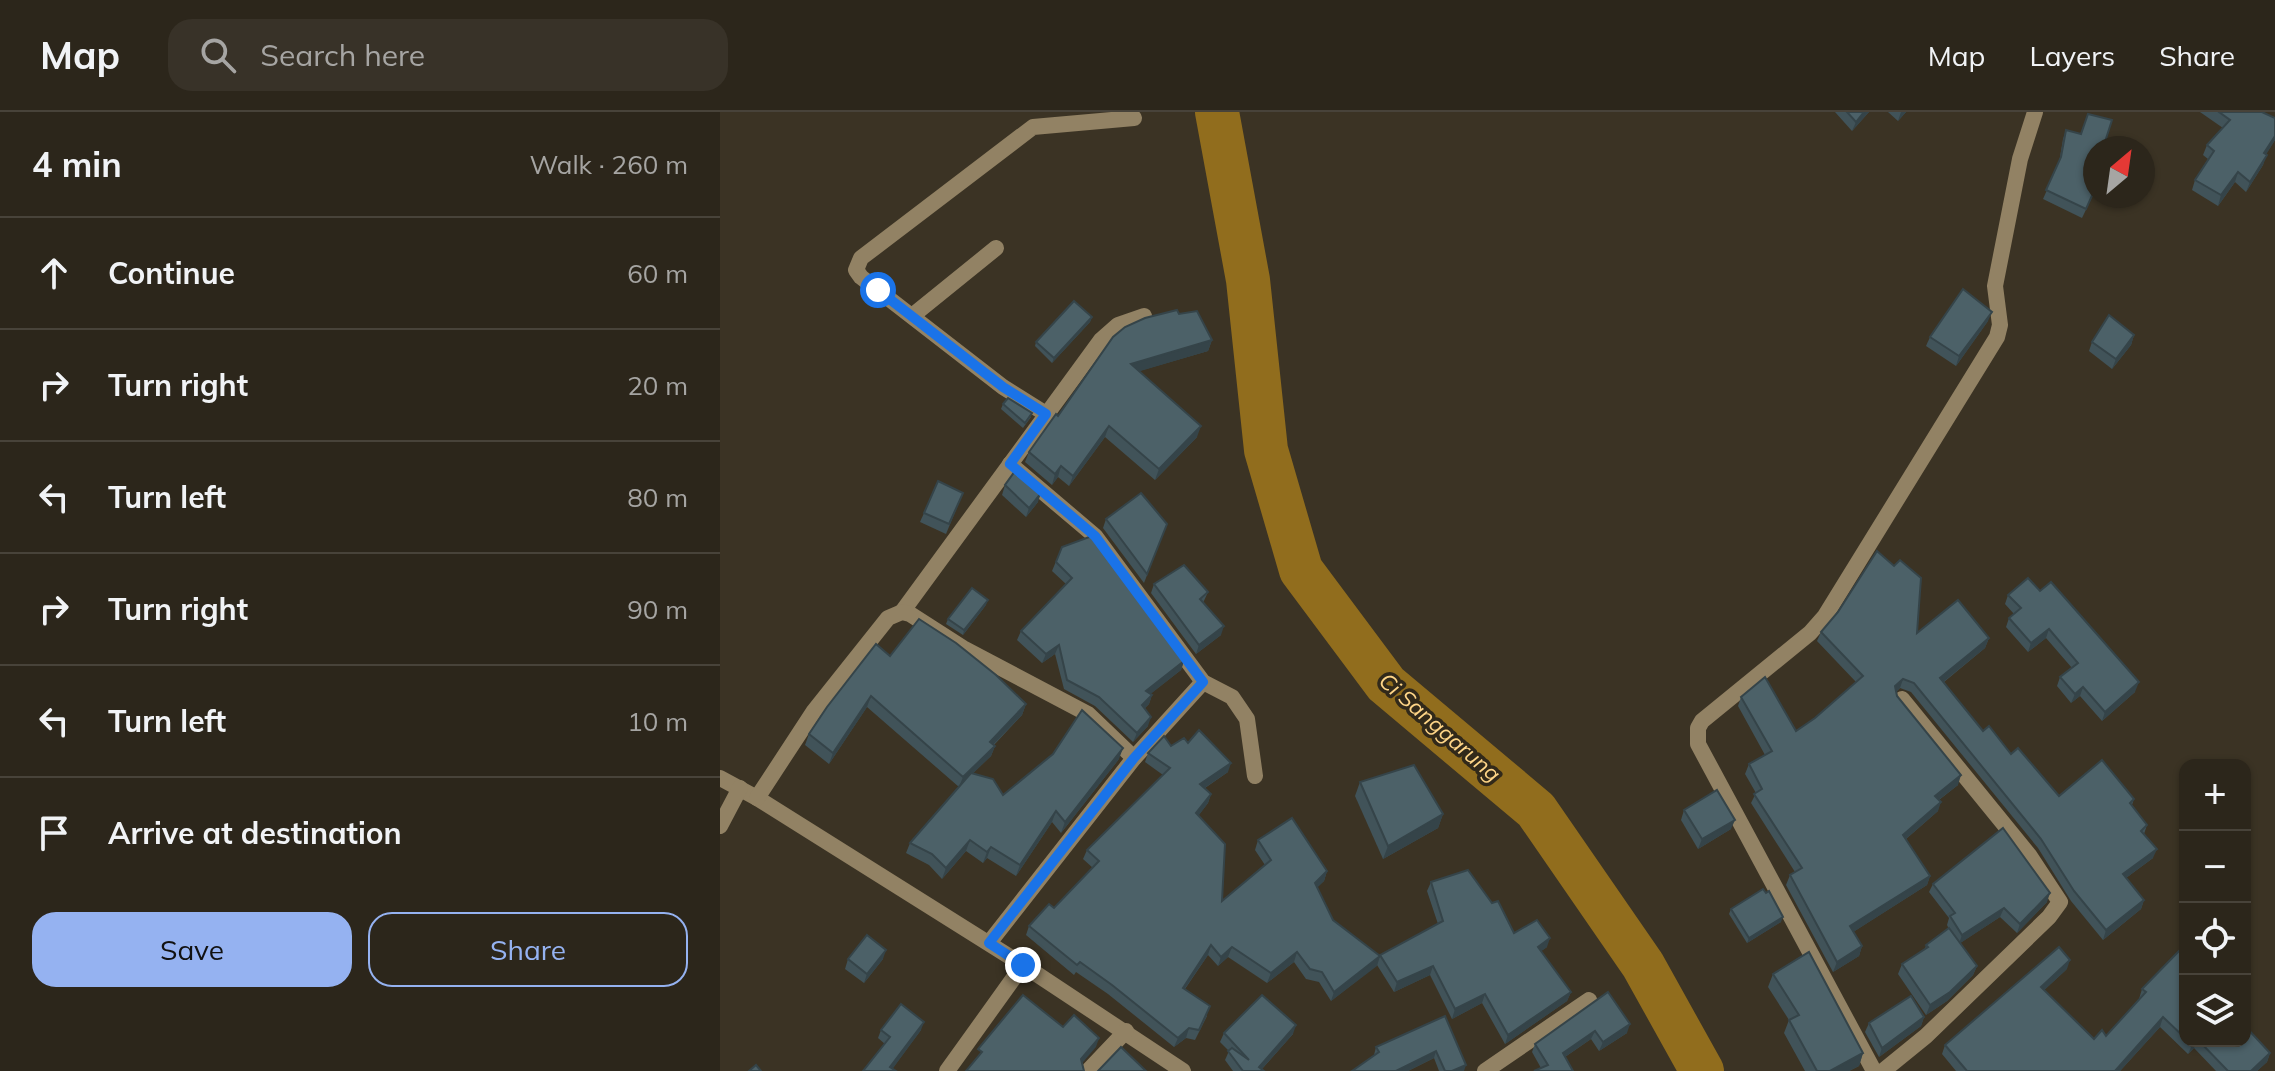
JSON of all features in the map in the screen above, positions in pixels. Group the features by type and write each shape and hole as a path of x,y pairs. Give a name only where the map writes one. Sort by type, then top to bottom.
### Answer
{"street":[{"path":"1874,1071 1696,736 1702,721 1810,633 1825,616 1997,337 2000,325 1995,286 2014,188 2035,112"},
{"path":"1046,414 1003,387 856,270 861,258 1033,127 1134,118"},
{"path":"912,316 996,248"},
{"path":"757,798 814,711 888,618 902,612 1101,340 1118,325 1144,316"},
{"path":"1010,464 1095,536 1203,682 1232,697 1247,719 1255,776"},
{"path":"902,612 1088,714 1134,758"},
{"path":"989,943 1134,758 1203,682"},
{"path":"1883,1071 1926,1036 2049,917 2060,902 2029,855 1902,699"},
{"path":"720,778 989,943 1183,1071"},
{"path":"720,826 740,788"},
{"path":"947,1071 1023,965"},
{"path":"1485,1071 1589,1000"},
{"path":"1088,1071 1126,1031"}],"building":[{"path":"1847,112 1864,112 1856,122"},
{"path":"2219,112 2262,112 2275,118 2275,136 2250,182 2238,172 2221,195 2195,180 2214,151 2207,145 2230,120"},
{"path":"2088,114 2112,120 2107,136 2083,136 2083,208 2046,190 2061,157 2066,130 2081,134"},
{"path":"1963,289 1992,312 1959,356 1930,337"},
{"path":"1074,301 1092,317 1054,358 1036,342"},
{"path":"1177,310 1179,314 1197,311 1212,340 1131,364 1201,426 1159,469 1109,426 1073,476 1061,466 1055,474 1029,452 1113,337 1125,327 1145,318"},
{"path":"2109,315 2134,335 2116,359 2092,342"},
{"path":"1008,398 1032,413 1025,423 1003,404"},
{"path":"1015,471 1041,493 1029,508 1005,485"},
{"path":"938,481 963,493 949,524 924,513"},
{"path":"1141,493 1167,524 1147,574 1106,519"},
{"path":"1092,536 1184,661 1146,691 1152,695 1142,705 1151,717 1137,733 1099,697 1067,680 1059,645 1046,654 1021,631 1072,578 1056,562 1062,547"},
{"path":"1877,551 1894,566 1900,560 1921,578 1917,633 1958,600 1989,638 1940,678 1983,731 1989,726 2011,754 2018,748 2059,796 2102,760 2134,799 2130,803 2147,825 2141,831 2157,849 2123,874 2144,900 2106,930 2074,891 2041,839 1914,683 1903,679 1895,686 1897,696 1961,775 1935,796 1941,802 1903,835 1930,876 1850,926 1862,946 1837,962 1790,875 1802,868 1754,794 1762,789 1749,764 1772,751 1741,697 1765,677 1796,731 1863,676 1821,632 1838,612"},
{"path":"1184,565 1208,592 1200,599 1224,626 1199,645 1154,584"},
{"path":"2028,578 2040,591 2051,582 2139,682 2105,712 2083,687 2075,694 2060,677 2078,663 2049,629 2031,643 2009,618 2021,608 2008,595"},
{"path":"972,588 988,600 964,630 948,619"},
{"path":"919,619 956,643 1026,704 990,742 995,746 963,777 871,696 833,753 809,734 876,644 890,656"},
{"path":"1082,710 1123,748 1065,822 1056,811 1020,865 991,847 987,852 970,840 946,868 932,854 910,843 971,773 993,779 1003,795 1053,754"},
{"path":"1199,730 1231,763 1200,784 1211,794 1196,813 1225,844 1222,901 1271,860 1258,840 1292,818 1327,871 1315,883 1333,920 1380,956 1334,992 1322,972 1310,969 1297,952 1271,973 1232,947 1221,957 1211,945 1183,988 1210,1006 1199,1030 1189,1028 1178,1038 1112,985 1080,962 1077,965 1029,926 1049,904 1054,908 1099,861 1087,850 1170,768 1148,753 1164,736 1171,746 1184,738 1188,743"},
{"path":"1414,765 1443,814 1388,846 1360,782"},
{"path":"1717,790 1735,820 1702,839 1684,810"},
{"path":"2003,828 2050,893 2020,924 2004,908 1962,935 1950,916 1955,913 1933,884"},
{"path":"1468,870 1492,903 1498,901 1514,933 1537,920 1550,938 1538,947 1571,992 1508,1035 1485,994 1455,1009 1433,966 1397,982 1380,955 1443,921 1431,882"},
{"path":"1763,889 1766,893 1769,891 1783,917 1749,938 1731,909"},
{"path":"1949,928 1977,966 1950,992 1930,1005 1902,964"},
{"path":"867,935 886,950 867,974 848,959"},
{"path":"2059,947 2070,960 2041,987 2094,1039 2102,1030 2106,1036 2146,992 2142,989 2179,951 2179,1032 2163,1017 2115,1071 1967,1071 1945,1045"},
{"path":"1809,952 1863,1053 1830,1071 1817,1071 1789,1020 1799,1015 1773,974"},
{"path":"1608,992 1630,1024 1603,1042 1595,1031 1563,1053 1573,1071 1534,1071 1548,1065 1535,1044"},
{"path":"1023,995 1063,1027 1074,1015 1099,1038 1081,1059 1084,1071 966,1071 982,1052 978,1049"},
{"path":"1262,995 1296,1025 1259,1067 1264,1071 1243,1071 1228,1051 1232,1048 1249,1060 1224,1033"},
{"path":"1911,996 1924,1017 1882,1048 1869,1023"},
{"path":"901,1004 924,1022 890,1067 896,1071 863,1071 890,1037 881,1030"},
{"path":"1445,1016 1466,1065 1445,1071 1436,1051 1396,1071 1352,1071 1379,1052 1376,1047"},
{"path":"2251,1032 2270,1053 2251,1071 2228,1071 2205,1047 2251,1047"},
{"path":"1121,1047 1146,1071 1098,1071"}],"waterway":[{"name":"Ci Sanggarung","path":"1217,112 1248,280 1266,450 1301,570 1386,684 1536,810 1643,965 1702,1071"}],"route":[{"path":"878,290 1003,387 1046,414 1010,464 1095,536 1203,682 1134,758 989,943 1023,965"}]}
